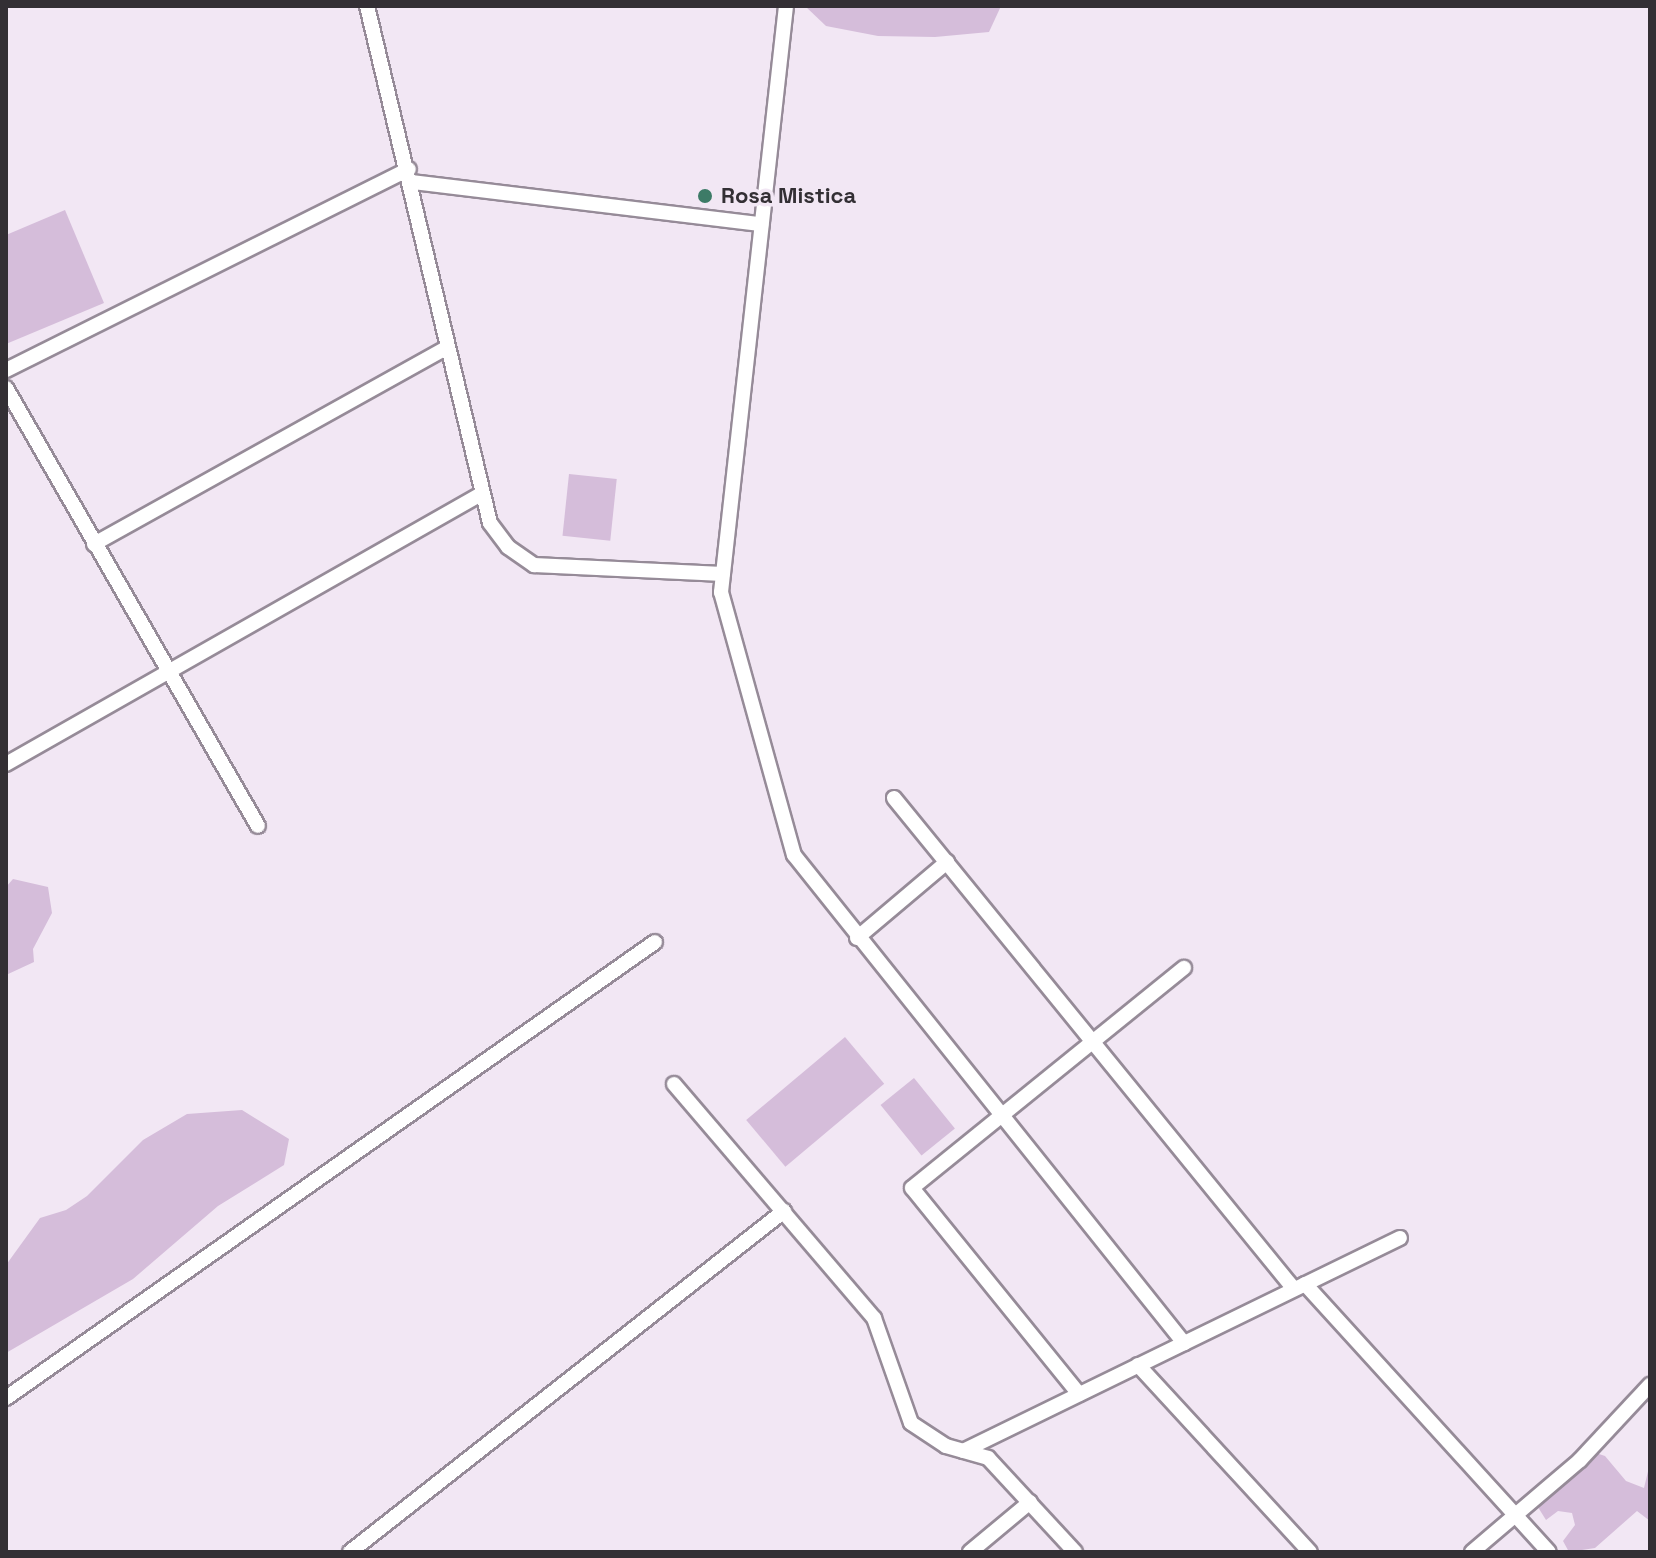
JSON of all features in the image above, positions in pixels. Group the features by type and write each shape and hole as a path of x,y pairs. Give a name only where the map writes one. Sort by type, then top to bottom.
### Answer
{"street":[{"path":"367,6 410,176 481,494 500,537 534,565 723,574"},
{"path":"786,6 721,592 794,855 857,938 1184,1343"},
{"path":"6,370 410,176 761,224"},
{"path":"94,544 446,348"},
{"path":"6,388 167,673 258,826"},
{"path":"6,764 481,494"},
{"path":"894,798 1093,1042 1300,1287 1549,1552"},
{"path":"857,938 947,862"},
{"path":"6,1398 655,942"},
{"path":"1079,1394 912,1188 1184,968"},
{"path":"674,1084 874,1318 911,1423 927,1436 988,1458 1075,1552"},
{"path":"350,1552 784,1211"},
{"path":"963,1451 1400,1238"},
{"path":"1138,1365 1310,1552"},
{"path":"1472,1552 1580,1460 1650,1385"},
{"path":"970,1552 1030,1502"}],"shaded area":[{"path":"805,6 1001,6 989,32 935,37 878,36 826,26"},
{"path":"65,210 104,303 6,344 6,235"},
{"path":"569,474 617,479 610,541 563,536"},
{"path":"13,879 48,887 52,913 33,949 34,962 6,975 6,887"},
{"path":"845,1037 884,1084 785,1167 746,1120"},
{"path":"914,1078 955,1129 921,1156 881,1105"},
{"path":"242,1110 289,1139 284,1165 218,1206 133,1279 6,1353 6,1265 40,1218 66,1210 87,1196 143,1140 187,1114"},
{"path":"1593,1452 1605,1456 1626,1481 1644,1488 1650,1463 1650,1521 1637,1511 1595,1548 1569,1552 1563,1541 1575,1525 1572,1513 1558,1511 1546,1520 1536,1504"}],"place":[{"name":"Rosa Mistica","path":"705,196"}]}
